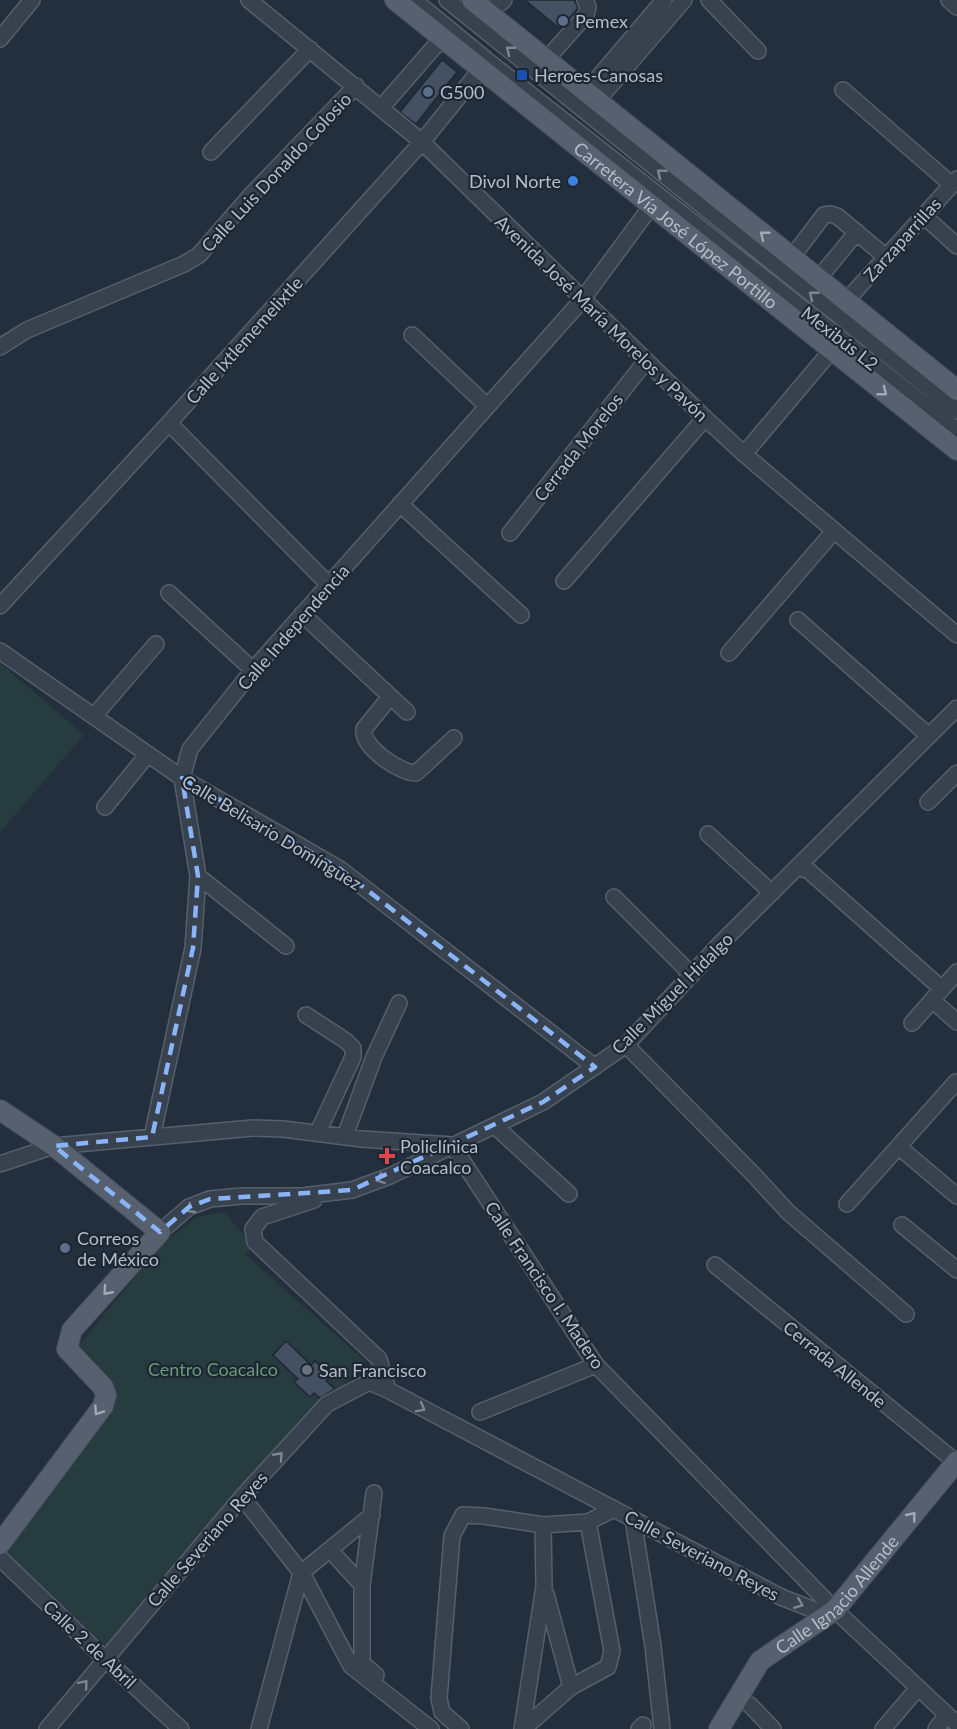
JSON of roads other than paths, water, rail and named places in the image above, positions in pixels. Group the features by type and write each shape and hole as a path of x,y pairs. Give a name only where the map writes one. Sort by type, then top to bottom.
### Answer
{"main road":[{"name":"Carretera Vía José López Portillo","path":"395,0 957,450"},
{"path":"472,0 957,390"},
{"path":"0,1110 54,1146 160,1232 72,1330 67,1349 103,1387 106,1395 103,1406 0,1544"},
{"name":"Calle Ignacio Allende","path":"718,1729 760,1661 831,1613 956,1462"}],"street":[{"path":"0,39 32,0"},
{"name":"Avenida José María Morelos y Pavón","path":"249,0 422,142 582,300 744,454 957,635"},
{"name":"Mexibús L2","path":"414,0 488,62 957,430"},
{"name":"Mexibús L2","path":"447,0 957,411"},
{"path":"496,0 501,3 504,0"},
{"path":"546,60 586,15 588,7 585,0"},
{"path":"592,97 596,80 664,0"},
{"path":"592,97 684,0"},
{"path":"709,0 758,51"},
{"path":"949,0 957,7"},
{"path":"381,108 442,38"},
{"path":"211,152 310,49"},
{"name":"Calle Ixtlememelixtle","path":"0,606 422,142 481,69"},
{"name":"Calle Luis Donaldo Colosio","path":"0,347 27,330 184,264 199,255 252,195 356,86"},
{"path":"843,90 954,182"},
{"name":"Zarzaparrillas","path":"847,300 954,182"},
{"name":"Calle Independencia","path":"152,1137 193,948 198,876 182,777 190,749 253,670 582,300 652,205"},
{"path":"792,257 824,215 831,214 837,216 886,257"},
{"path":"924,216 957,246"},
{"path":"818,279 857,232"},
{"path":"412,335 488,406"},
{"path":"744,454 831,351"},
{"name":"Cerrada Morelos","path":"510,533 646,361"},
{"path":"564,581 705,418"},
{"path":"168,423 329,585"},
{"path":"400,504 521,615"},
{"path":"729,653 834,531"},
{"path":"169,594 253,670"},
{"path":"302,614 407,712"},
{"path":"798,620 929,736"},
{"path":"94,716 156,644"},
{"name":"Calle Belisario Domínguez","path":"0,651 182,777 340,869 595,1067"},
{"path":"390,697 364,729 363,735 367,742 399,770 416,773 454,738"},
{"name":"Calle Miguel Hidalgo","path":"160,1232 189,1207 210,1199 242,1196 302,1196 352,1190 390,1176 543,1102 626,1045 772,893 957,708"},
{"path":"105,807 147,754"},
{"path":"928,802 957,773"},
{"path":"708,834 772,893"},
{"path":"798,867 809,871 937,995 957,1022"},
{"path":"198,876 286,945"},
{"path":"614,897 692,975"},
{"path":"912,1023 957,972"},
{"path":"345,1136 374,1057 399,1003"},
{"path":"306,1015 353,1048 353,1057 318,1132"},
{"path":"626,1045 788,1212 906,1314"},
{"path":"848,1204 957,1082"},
{"path":"495,1126 568,1194"},
{"path":"0,1164 54,1146 253,1128 452,1145"},
{"name":"Calle Francisco I. Madero","path":"452,1145 596,1365 831,1613 952,1720"},
{"path":"899,1147 957,1196"},
{"path":"335,1192 262,1217 253,1229 255,1242 379,1359 388,1390"},
{"path":"902,1225 957,1270"},
{"name":"Cerrada Allende","path":"715,1265 956,1462"},
{"path":"480,1413 596,1365"},
{"name":"Calle Severiano Reyes","path":"47,1729 242,1497 327,1404 369,1382 782,1597 831,1613"},
{"path":"374,1493 362,1585 362,1663 393,1689"},
{"path":"242,1497 301,1573 351,1666 431,1729"},
{"path":"461,1729 442,1712 439,1698 452,1536 463,1515 543,1525 588,1522 614,1509"},
{"path":"259,1729 301,1573 372,1515"},
{"path":"633,1519 662,1729"},
{"path":"522,1729 571,1687 608,1667 612,1652 588,1522"},
{"path":"522,1729 544,1586 543,1525"},
{"path":"330,1550 362,1585"},
{"name":"Calle 2 de Abril","path":"0,1558 181,1729"},
{"path":"544,1586 571,1687"},
{"path":"883,1729 918,1688"},
{"path":"750,1705 773,1729"},
{"path":"936,1729 952,1720"}],"place":[{"name":"Pemex","path":"563,21"},
{"name":"Heroes-Canosas","path":"522,75"},
{"name":"G500","path":"428,92"},
{"name":"Divol Norte","path":"573,181"},
{"name":"Policlínica Coacalco","path":"387,1156"},
{"name":"Correos de México","path":"65,1248"},
{"name":"San Francisco","path":"307,1370"}],"park label":[{"name":"Centro Coacalco","path":"213,1369"}]}
